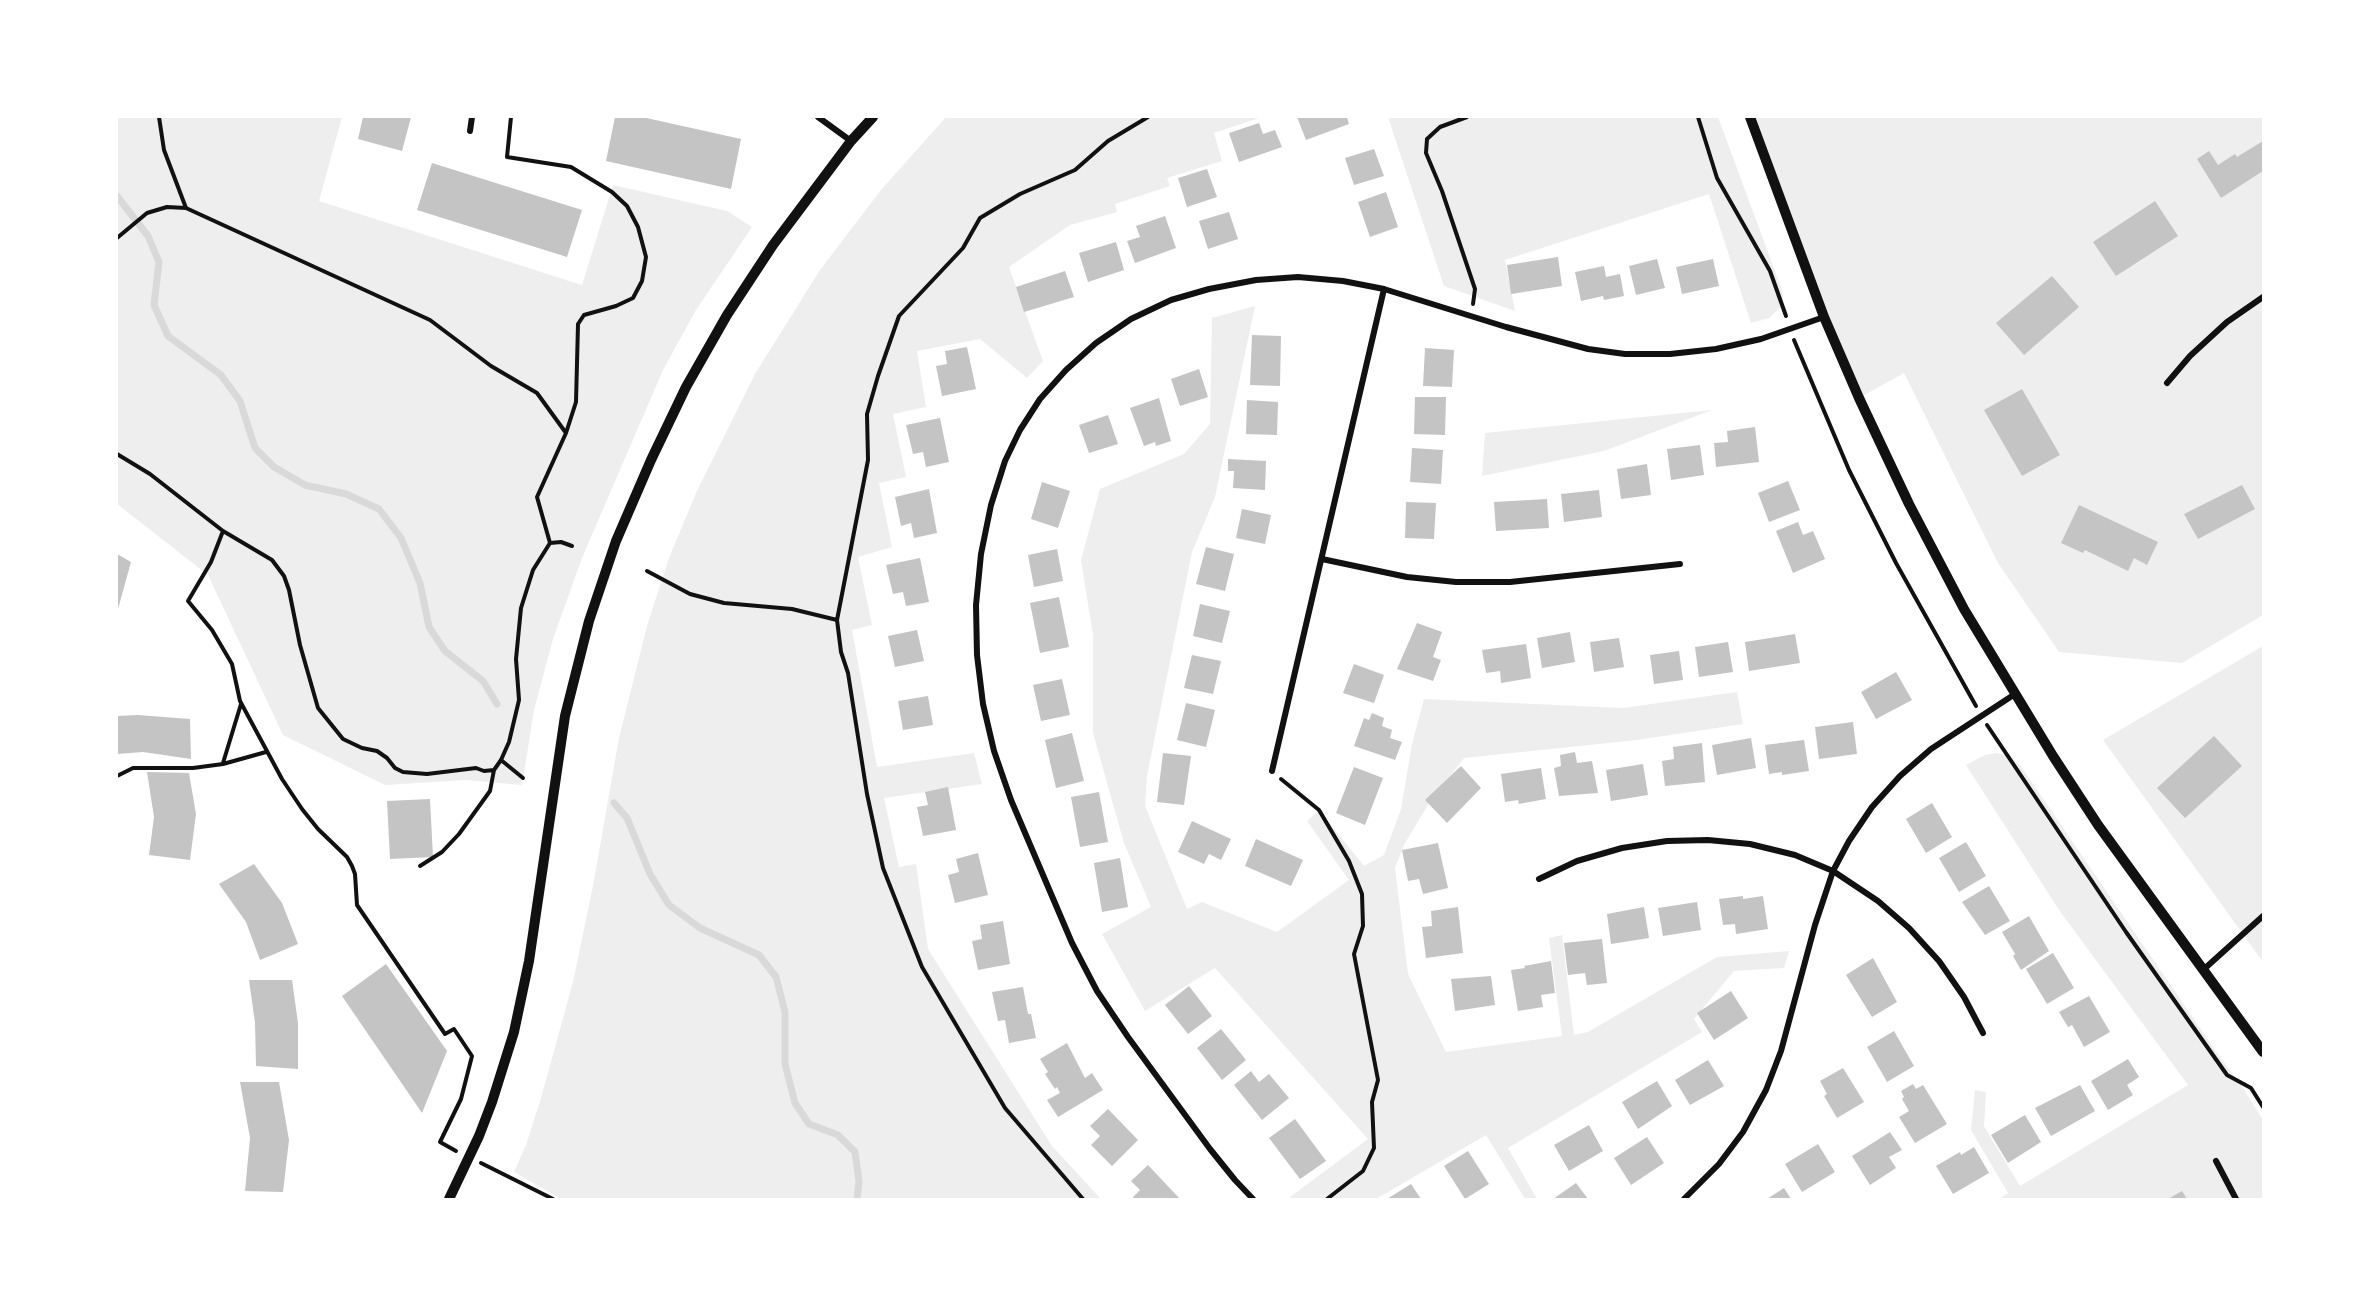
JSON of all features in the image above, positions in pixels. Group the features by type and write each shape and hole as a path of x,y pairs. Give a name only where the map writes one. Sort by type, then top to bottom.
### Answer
{"street":[{"path":"470,131 472,117"},
{"path":"818,117 851,141"},
{"path":"449,1199 492,1102 513,1032 529,962 565,716 589,621 616,541 686,387 727,315 773,245 851,141 873,117"},
{"path":"1750,117 1824,317 1859,398 1909,504 1965,609 2015,694 2098,825 2263,1052"},
{"path":"1253,1199 1210,1149 1097,991 1072,943 994,751 983,704 977,655 976,625 981,554 991,505 1005,461 1020,430 1040,399 1066,370 1096,343 1131,319 1171,300 1209,289 1257,280 1310,278 1343,281 1384,290 1588,349 1625,354 1670,354 1716,349 1761,339 1824,317"},
{"path":"1272,771 1384,290"},
{"path":"2167,383 2190,356 2227,322 2263,297"},
{"path":"1322,559 1407,577 1456,582 1510,582 1680,564"},
{"path":"1684,1199 1719,1164 1743,1132 1766,1090 1781,1051 1815,925 1833,871 1849,841 1872,807 1900,776 1931,750 2015,694"},
{"path":"1539,879 1577,861 1622,848 1667,841 1708,840 1750,844 1795,855 1833,871 1878,901 1909,928 1939,961 1964,997 1983,1033"},
{"path":"2203,970 2263,916"},
{"path":"2216,1161 2236,1199"}],"path":[{"path":"159,117 164,150 186,208"},
{"path":"420,866 441,852 459,834 490,791 494,770 509,742 519,700 516,659 521,608 532,570 550,543 537,497 566,433 576,402 578,324 584,315 616,306 633,298 642,281 646,256 639,227 627,206 612,192 571,168 507,157 511,117"},
{"path":"1083,1199 1005,1108 922,967 883,868 867,794 848,673 841,652 837,620 868,460 867,414 899,316 963,248 980,218 1020,194 1075,170 1108,141 1148,117"},
{"path":"1467,117 1440,127 1427,139 1426,153 1442,191 1475,289 1471,316"},
{"path":"1698,117 1717,178 1770,271 1804,367 1849,470 1896,562 1982,717 2126,932 2227,1075 2251,1088 2263,1107"},
{"path":"117,238 147,213 167,207 186,208 430,320 491,366 537,393 566,433"},
{"path":"117,454 150,474 223,531 272,560 284,576 289,590 300,645 318,708 343,739 362,748 377,751 395,768 403,772 427,774 476,768 484,771 494,770"},
{"path":"223,531 211,562 188,600 212,630 232,664 237,693 266,752 302,809 346,857 355,874 357,904 445,1034 454,1029 472,1056 461,1099 440,1142 553,1199"},
{"path":"550,543 561,542 572,546"},
{"path":"647,571 690,594 724,603 792,609 837,620"},
{"path":"223,764 242,704"},
{"path":"117,776 134,768 193,768 223,764 266,752"},
{"path":"501,760 523,778"},
{"path":"1272,771 1319,810 1349,861 1362,894 1363,926 1354,954 1378,1080 1372,1102 1374,1148 1363,1172 1327,1199"}],"shaded area":[{"path":"117,117 342,117 319,201 582,285 613,185 727,211 752,227 696,310 663,370 582,558 553,639 534,710 522,785 466,780 385,785 283,735 208,575 117,504"},
{"path":"946,117 1262,117 1214,133 1222,161 1167,178 1170,186 1115,204 1117,212 1070,225 1009,267 1043,361 1027,378 980,339 917,351 926,407 893,414 906,477 879,483 892,547 858,557 872,625 852,630 877,767 974,753 982,784 884,798 899,867 916,864 928,949 1052,1146 1101,1199 561,1199 514,1172 526,1145 541,1098 573,982 593,886 619,738 647,626 669,558 696,493 755,374 820,270 881,190"},
{"path":"1388,117 1718,117 1782,290 1781,307 1769,318 1751,323 1709,194 1505,260 1515,311 1444,286"},
{"path":"1753,117 2263,117 2263,615 2182,663 2059,652 1998,563 1904,373 1859,398"},
{"path":"1255,306 1215,497 1192,552 1147,776 1145,806 1187,909 1202,902 1277,932 1349,880 1307,821 1319,810 1364,866 1384,855 1401,809 1412,744 1424,699 1623,708 1737,692 1743,724 1637,740 1464,758 1428,805 1405,843 1395,868 1408,974 1446,1052 1562,1036 1549,938 1562,935 1574,1035 1588,1032 1717,957 1789,951 1784,968 1734,971 1694,1019 1702,1032 1508,1148 1537,1199 1525,1199 1486,1135 1376,1199 1293,1199 1290,1197 1368,1139 1215,968 1145,1011 1102,934 1151,907 1124,843 1093,733 1093,635 1081,560 1100,489 1184,454 1210,424 1212,318"},
{"path":"1712,410 1604,451 1482,476 1485,433"},
{"path":"2263,646 2263,962 2103,740"},
{"path":"1996,753 2010,756 2020,765 2263,1120 2263,1199 1999,1199 2008,1193 1971,1130 1975,1090 1986,1092 1984,1126 2020,1186 2188,1085 2059,910 1966,765 1985,755"}],"building":[{"path":"363,117 411,117 402,151 358,139"},
{"path":"615,117 642,117 741,139 731,189 606,161"},
{"path":"1297,117 1347,117 1349,124 1306,140"},
{"path":"1259,123 1263,134 1275,130 1282,147 1239,162 1229,133"},
{"path":"2263,141 2263,171 2221,198 2197,159 2209,151 2218,165 2235,154 2237,157"},
{"path":"1374,149 1384,176 1354,185 1345,158"},
{"path":"432,163 582,210 567,257 417,210"},
{"path":"1207,169 1217,197 1187,207 1178,178"},
{"path":"1386,192 1398,227 1370,237 1358,202"},
{"path":"2155,201 2178,236 2116,276 2093,242"},
{"path":"1229,212 1238,239 1208,249 1199,221"},
{"path":"1165,216 1176,248 1135,263 1127,241 1140,237 1136,226"},
{"path":"1116,242 1124,270 1088,282 1079,253"},
{"path":"1558,257 1562,286 1511,294 1507,265"},
{"path":"1657,259 1665,288 1636,295 1629,266"},
{"path":"1713,259 1719,286 1682,294 1676,267"},
{"path":"1604,266 1606,277 1620,274 1624,296 1604,300 1603,296 1581,301 1575,272"},
{"path":"1065,271 1074,297 1024,312 1016,287"},
{"path":"2052,276 2079,307 2024,355 1996,323"},
{"path":"1252,335 1281,336 1280,386 1250,385"},
{"path":"967,347 976,389 942,396 936,366 947,364 945,351"},
{"path":"1425,348 1454,350 1452,387 1423,386"},
{"path":"1199,369 1208,397 1180,406 1171,379"},
{"path":"2022,389 2060,455 2022,476 1984,410"},
{"path":"1415,397 1446,397 1445,435 1414,434"},
{"path":"1159,398 1171,441 1156,446 1155,442 1144,446 1130,408"},
{"path":"1247,400 1278,402 1277,435 1246,434"},
{"path":"1108,415 1118,444 1089,453 1079,425"},
{"path":"940,418 949,462 926,467 923,452 913,454 906,425"},
{"path":"1755,427 1759,462 1716,467 1714,443 1728,442 1727,431"},
{"path":"1700,445 1704,475 1671,480 1667,449"},
{"path":"1412,448 1443,450 1441,484 1410,482"},
{"path":"1228,459 1266,461 1265,490 1233,488 1234,471 1228,471"},
{"path":"1647,464 1651,495 1621,499 1617,469"},
{"path":"1788,481 1800,510 1769,522 1758,493"},
{"path":"1042,482 1070,491 1058,528 1031,519"},
{"path":"2242,485 2255,509 2198,539 2184,514"},
{"path":"929,489 937,533 914,538 911,523 901,526 895,497"},
{"path":"1599,490 1602,517 1564,522 1561,494"},
{"path":"1547,499 1549,528 1496,531 1494,502"},
{"path":"1406,502 1436,503 1434,539 1405,538"},
{"path":"2079,505 2158,542 2147,565 2134,558 2128,571 2085,550 2083,553 2061,543"},
{"path":"1242,509 1271,515 1265,544 1236,538"},
{"path":"1798,522 1803,535 1813,531 1825,559 1793,573 1776,531"},
{"path":"1206,547 1234,554 1225,591 1196,584"},
{"path":"1057,549 1063,581 1034,587 1028,555"},
{"path":"117,554 131,562 118,609 117,609"},
{"path":"920,558 929,602 906,606 903,592 893,594 886,565"},
{"path":"1059,597 1069,647 1040,653 1030,603"},
{"path":"1200,604 1230,611 1222,643 1193,636"},
{"path":"1417,623 1442,632 1433,657 1441,660 1433,681 1397,669"},
{"path":"917,630 924,661 895,667 888,636"},
{"path":"1570,632 1575,662 1542,668 1537,638"},
{"path":"1795,634 1800,663 1749,671 1745,642"},
{"path":"1619,638 1624,667 1594,672 1590,642"},
{"path":"1728,642 1733,672 1699,677 1695,647"},
{"path":"1526,644 1531,678 1501,683 1500,671 1486,673 1482,650"},
{"path":"1679,651 1683,680 1654,684 1650,655"},
{"path":"1192,655 1221,661 1213,694 1184,688"},
{"path":"1354,664 1384,675 1374,703 1343,693"},
{"path":"1896,672 1912,700 1876,719 1861,692"},
{"path":"1062,679 1070,715 1041,721 1033,685"},
{"path":"928,696 933,725 903,730 898,701"},
{"path":"1186,703 1215,710 1206,747 1177,740"},
{"path":"1372,713 1384,718 1382,726 1392,730 1390,738 1402,742 1395,760 1354,746 1364,718 1369,720"},
{"path":"138,715 190,719 191,759 143,752 117,754 117,716"},
{"path":"1853,722 1857,754 1819,759 1815,727"},
{"path":"1072,733 1084,781 1056,788 1045,740"},
{"path":"2214,736 2242,766 2185,818 2157,788"},
{"path":"1751,738 1756,768 1717,775 1712,745"},
{"path":"1804,740 1809,771 1782,775 1782,772 1769,774 1765,745"},
{"path":"1702,743 1705,782 1665,786 1662,761 1674,759 1673,747"},
{"path":"1575,752 1577,763 1592,761 1598,793 1559,796 1554,768 1561,766 1560,755"},
{"path":"1163,753 1191,756 1184,805 1157,802"},
{"path":"1643,764 1648,795 1611,801 1606,770"},
{"path":"1461,766 1481,788 1447,823 1425,800"},
{"path":"1354,767 1383,778 1365,825 1336,813"},
{"path":"1541,768 1546,799 1519,804 1518,800 1505,802 1501,774"},
{"path":"147,772 189,773 196,814 190,860 149,855 154,817"},
{"path":"948,787 956,830 923,836 917,807 928,805 925,792"},
{"path":"1099,792 1108,842 1080,847 1071,797"},
{"path":"430,799 433,857 390,859 387,801"},
{"path":"1932,803 1952,837 1926,853 1906,819"},
{"path":"1192,821 1231,839 1221,860 1209,854 1204,864 1178,852"},
{"path":"1256,839 1303,860 1291,886 1245,866"},
{"path":"1966,842 1986,876 1959,892 1939,858"},
{"path":"1438,843 1448,888 1423,894 1419,879 1408,881 1402,850"},
{"path":"978,853 988,895 955,903 948,875 959,872 956,859"},
{"path":"1120,858 1128,907 1102,912 1094,863"},
{"path":"254,864 282,903 298,944 260,960 246,922 219,884"},
{"path":"1989,886 2010,921 1985,935 1962,902"},
{"path":"1743,896 1743,899 1763,896 1768,929 1736,934 1735,924 1723,925 1719,899"},
{"path":"1697,902 1701,930 1663,936 1658,908"},
{"path":"1458,907 1463,953 1426,958 1422,927 1432,926 1431,911"},
{"path":"1644,907 1649,938 1611,944 1607,914"},
{"path":"2029,916 2049,951 2021,970 2002,932"},
{"path":"1003,921 1010,964 978,970 972,941 982,939 980,925"},
{"path":"1602,939 1607,983 1587,985 1585,973 1568,975 1564,943"},
{"path":"2053,953 2074,988 2047,1004 2026,969"},
{"path":"1873,958 1897,1002 1872,1017 1846,975"},
{"path":"1551,961 1555,993 1541,995 1543,1007 1518,1011 1511,970"},
{"path":"386,964 447,1051 422,1113 342,996"},
{"path":"1491,976 1495,1005 1455,1011 1451,979"},
{"path":"249,980 292,980 298,1023 298,1069 256,1066 255,1023"},
{"path":"1189,986 1212,1016 1188,1034 1165,1005"},
{"path":"1023,987 1028,1014 1031,1014 1036,1038 1009,1043 1005,1020 998,1021 992,992"},
{"path":"1731,991 1748,1018 1714,1040 1697,1013"},
{"path":"2089,996 2110,1032 2084,1047 2072,1025 2068,1027 2059,1012"},
{"path":"1221,1029 1246,1060 1222,1080 1197,1048"},
{"path":"1894,1031 1914,1066 1887,1082 1867,1047"},
{"path":"1067,1043 1085,1078 1092,1073 1103,1090 1058,1117 1047,1100 1060,1093 1045,1074 1048,1072 1040,1059"},
{"path":"2128,1059 2139,1077 2127,1085 2133,1095 2108,1110 2091,1081"},
{"path":"1708,1060 1724,1086 1690,1105 1675,1080"},
{"path":"1843,1068 1864,1102 1837,1118 1824,1096 1827,1094 1820,1081"},
{"path":"1251,1071 1259,1082 1269,1074 1289,1098 1262,1120 1234,1085"},
{"path":"1657,1081 1672,1106 1638,1129 1622,1102"},
{"path":"240,1082 279,1082 289,1140 283,1192 245,1191 250,1138"},
{"path":"1913,1084 1916,1089 1923,1085 1947,1124 1915,1143 1899,1117 1909,1111 1902,1099 1904,1097 1901,1091"},
{"path":"2080,1085 2095,1111 2051,1136 2035,1108"},
{"path":"1108,1109 1138,1140 1112,1166 1091,1145 1100,1136 1090,1126"},
{"path":"2025,1115 2041,1142 2008,1163 1991,1135"},
{"path":"1295,1119 1326,1161 1300,1179 1269,1138"},
{"path":"1589,1125 1603,1151 1569,1171 1554,1145"},
{"path":"1890,1132 1902,1150 1889,1157 1896,1168 1870,1185 1852,1156"},
{"path":"1647,1137 1664,1163 1631,1185 1614,1158"},
{"path":"1818,1144 1835,1172 1802,1192 1785,1164"},
{"path":"1974,1147 1989,1173 1953,1194 1936,1166"},
{"path":"1468,1151 1489,1184 1465,1199 1444,1166"},
{"path":"1148,1165 1180,1199 1134,1199 1133,1197 1140,1190 1131,1181"},
{"path":"1576,1183 1588,1199 1553,1199"},
{"path":"1411,1184 1421,1199 1387,1199"},
{"path":"1784,1188 1791,1199 1767,1199"},
{"path":"2182,1191 2187,1199 2168,1199"}],"waterway":[{"path":"117,196 148,236 159,262 154,305 168,336 221,375 240,401 255,448 274,467 305,485 346,494 379,509 401,538 420,583 429,627 445,651 483,681 497,704"},
{"path":"614,803 627,818 650,874 669,905 700,928 759,955 776,977 785,1012 785,1064 795,1103 809,1124 838,1135 855,1152 859,1181 857,1199"}]}
